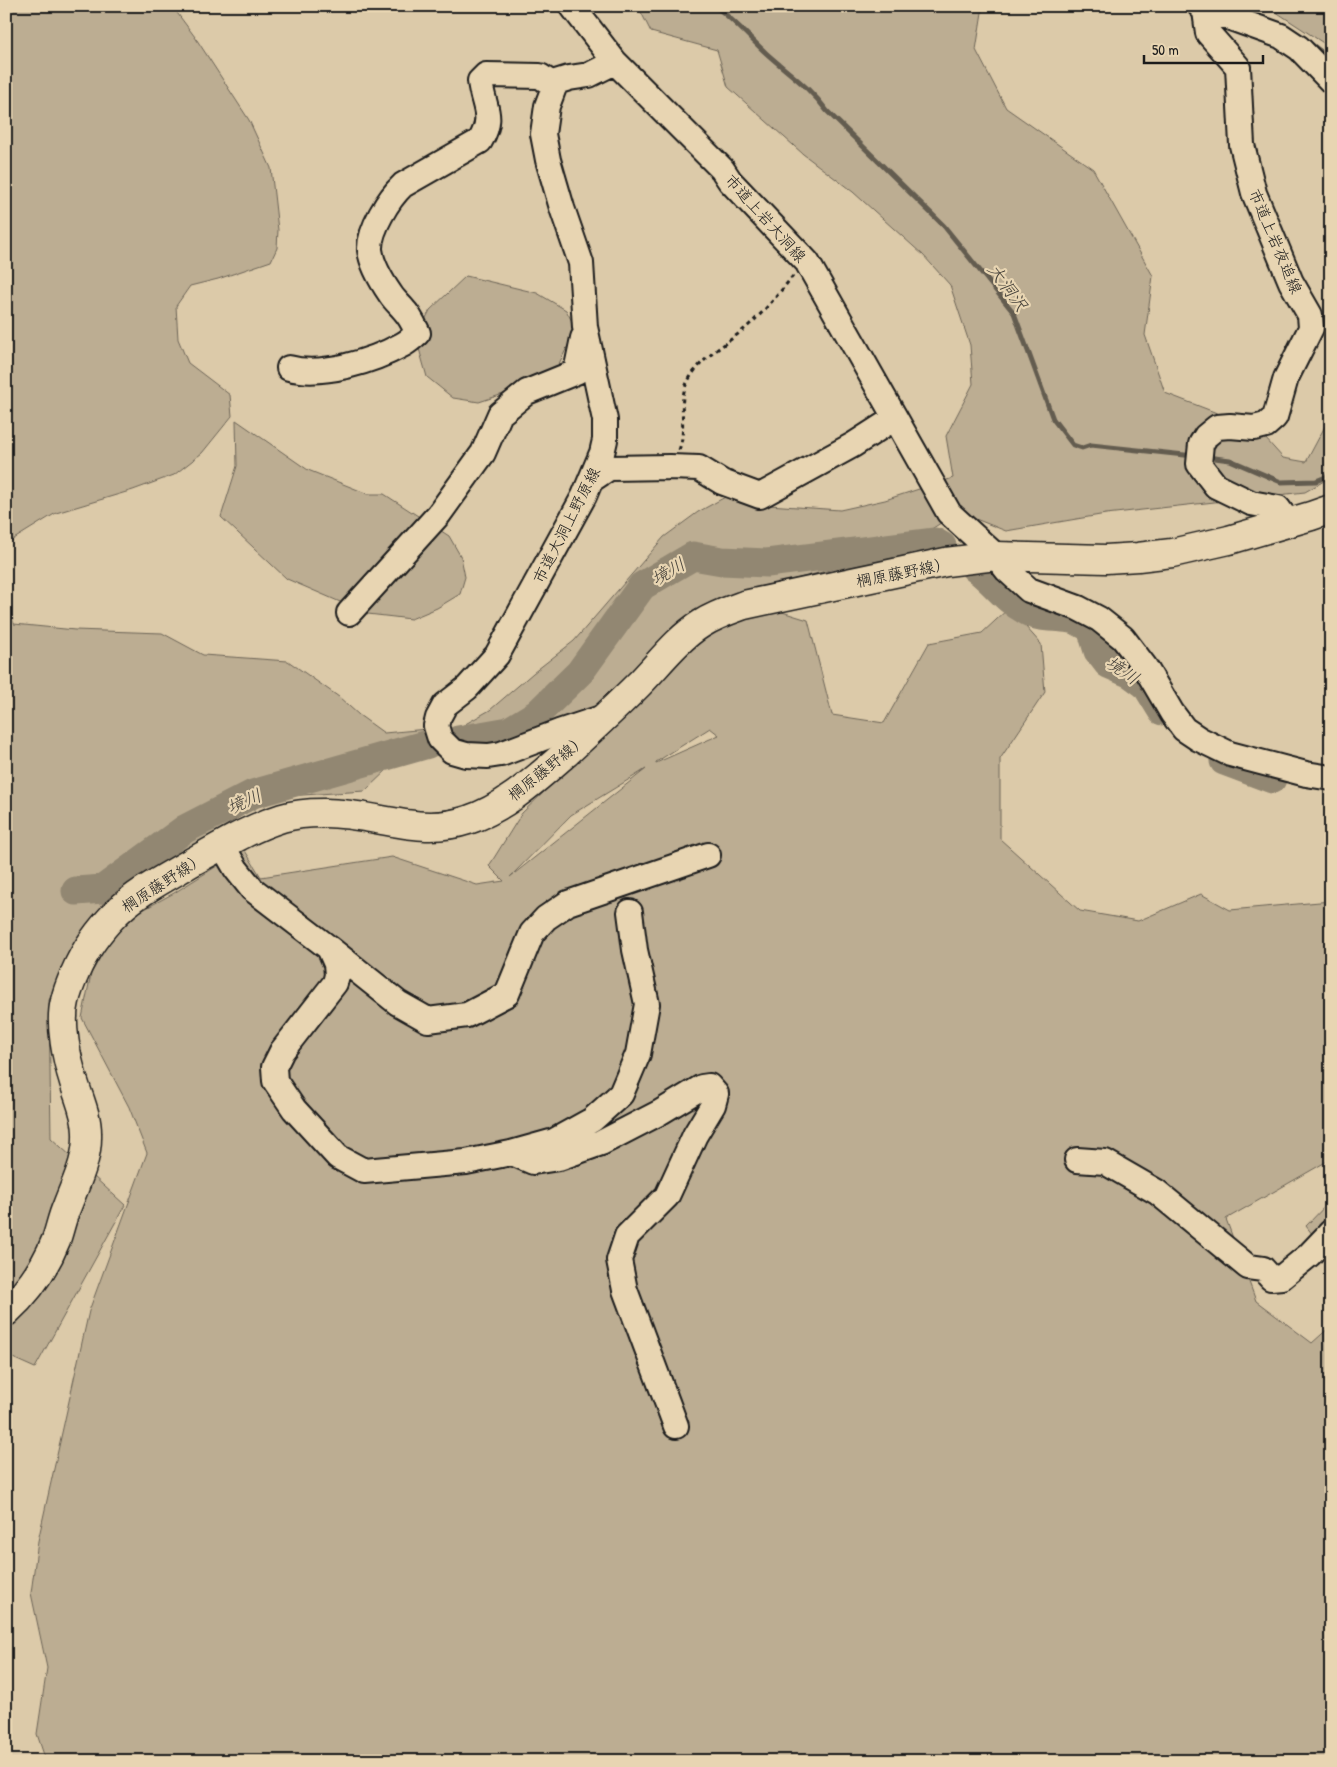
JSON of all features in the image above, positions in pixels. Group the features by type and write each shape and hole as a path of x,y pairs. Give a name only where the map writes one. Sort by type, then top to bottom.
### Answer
{"main road":[{"name":"棡原藤野線）","path":"6,1312 23,1296 46,1263 84,1164 87,1132 84,1110 68,1064 63,1022 64,1002 75,973 90,943 120,909 148,888 222,845 267,823 285,817 304,814 342,813 396,824 422,827 444,826 470,820 498,806 523,790 607,716 684,637 700,624 723,612 744,605 946,562 996,556 1106,559 1172,553 1289,523 1331,509"}],"street":[{"name":"市道上岩大洞線","path":"572,6 615,62 722,169 730,181 807,262 949,513 996,556 1007,570 1029,590 1078,608 1100,619 1123,638 1145,667 1172,713 1184,729 1198,740 1230,754 1306,774 1331,778"},
{"path":"1202,9 1281,36 1299,48 1331,81"},
{"name":"市道上岩夜追線","path":"1202,9 1208,33 1238,67 1242,145 1254,192 1291,282 1310,315 1311,328 1286,378 1275,417 1266,425 1254,428 1216,427 1206,436 1200,454 1216,486 1251,503 1278,508 1289,523"},
{"path":"290,368 302,372 324,371 360,362 403,345 418,333 406,311 392,297 374,267 370,249 372,237 378,221 393,195 403,185 480,141 487,129 488,117 480,81 486,75 540,76 555,86 556,82 589,75 615,62"},
{"name":"市道大洞上野原線","path":"555,86 548,106 543,134 548,160 562,208 581,263 585,327 606,427 604,446 584,496 497,655 467,688 446,705 438,718 436,726 440,739 452,750 466,755 488,756 502,754 607,716"},
{"path":"349,613 439,514 483,453 500,414 527,392 576,372 585,327"},
{"path":"591,480 609,468 699,468 722,482 760,496 853,445 896,418"},
{"path":"222,845 236,869 252,889 398,1003 428,1020 467,1015 507,994 532,933 546,918 568,904 708,855"},
{"path":"329,948 336,964 337,975 334,984 282,1051 274,1066 275,1081 294,1110 338,1157 364,1171 466,1162 554,1142 592,1120 621,1094 638,1054 647,1004 630,912"},
{"path":"511,1153 533,1162 559,1158 601,1143 659,1113 702,1087 709,1086 716,1094 713,1105 695,1135 666,1196 627,1236 619,1260 624,1290 676,1426"},
{"path":"1077,1160 1105,1162 1157,1192 1248,1267 1263,1269 1271,1278 1282,1277 1309,1255 1331,1232"}],"path":[{"path":"656,467 660,463 673,458 679,449 682,435 684,391 696,369 752,322 807,262"}],"shaded area":[{"path":"6,6 172,6 195,37 249,120 271,168 278,230 277,248 271,261 218,279 190,286 176,306 178,339 188,363 230,395 232,416 202,453 174,475 133,490 56,513 9,542 6,551"},
{"path":"638,6 983,6 976,50 1006,108 1093,169 1153,276 1145,335 1165,393 1256,428 1283,458 1306,462 1331,415 1331,477 1305,492 1106,514 1006,531 958,512 894,553 788,581 782,612 808,620 832,715 884,723 929,643 982,633 1009,608 1041,644 1045,692 1000,759 1000,839 1080,911 1138,921 1201,894 1230,910 1331,901 1331,1159 1226,1219 1256,1301 1312,1343 1331,1326 1331,1761 46,1761 37,1734 47,1668 31,1593 38,1541 89,1311 147,1153 129,1107 82,1018 91,974 111,938 141,911 174,893 244,849 261,877 392,857 477,885 504,881 489,866 522,813 587,751 540,733 478,745 391,766 365,791 272,797 105,900 49,1000 51,1138 125,1205 35,1368 6,1355 6,599 14,624 75,630 162,633 203,655 288,661 339,697 359,715 384,733 427,729 446,735 490,710 574,641 664,537 698,512 727,496 740,503 840,510 885,500 953,478 946,436 973,384 970,345 950,285 923,255 853,192 803,154 728,87 717,50 651,32","holes":["710,728 719,735 656,763 656,762","646,769 510,877 571,815"]},
{"path":"1267,6 1331,6 1331,48"},
{"path":"466,276 537,293 566,310 576,329 552,378 479,402 453,398 427,377 416,338 430,310"},
{"path":"236,420 308,470 368,494 384,494 449,536 461,557 465,577 460,594 437,608 411,619 368,614 287,579 221,517 237,466"},
{"path":"1331,1200 1331,1259 1306,1226"}],"waterway":[{"name":"大洞沢","path":"715,6 806,87 827,111 944,226 1014,313 1053,419 1073,445 1082,448 1091,445 1194,456"},
{"path":"1234,6 1245,11"},
{"path":"1304,39 1331,59"},
{"name":"大洞沢","path":"1207,457 1230,460 1281,482 1316,481 1331,475"},
{"name":"境川","path":"458,740 509,731 537,714 580,672 642,586 693,556 722,561 767,563 935,542 942,546"},
{"name":"境川","path":"975,568 1011,601 1030,613 1073,620 1091,628 1098,651 1108,664 1131,674 1146,685 1162,711"},
{"name":"境川","path":"76,891 103,889 185,829 253,794 428,744"},
{"name":"境川","path":"1224,761 1272,779"}]}
